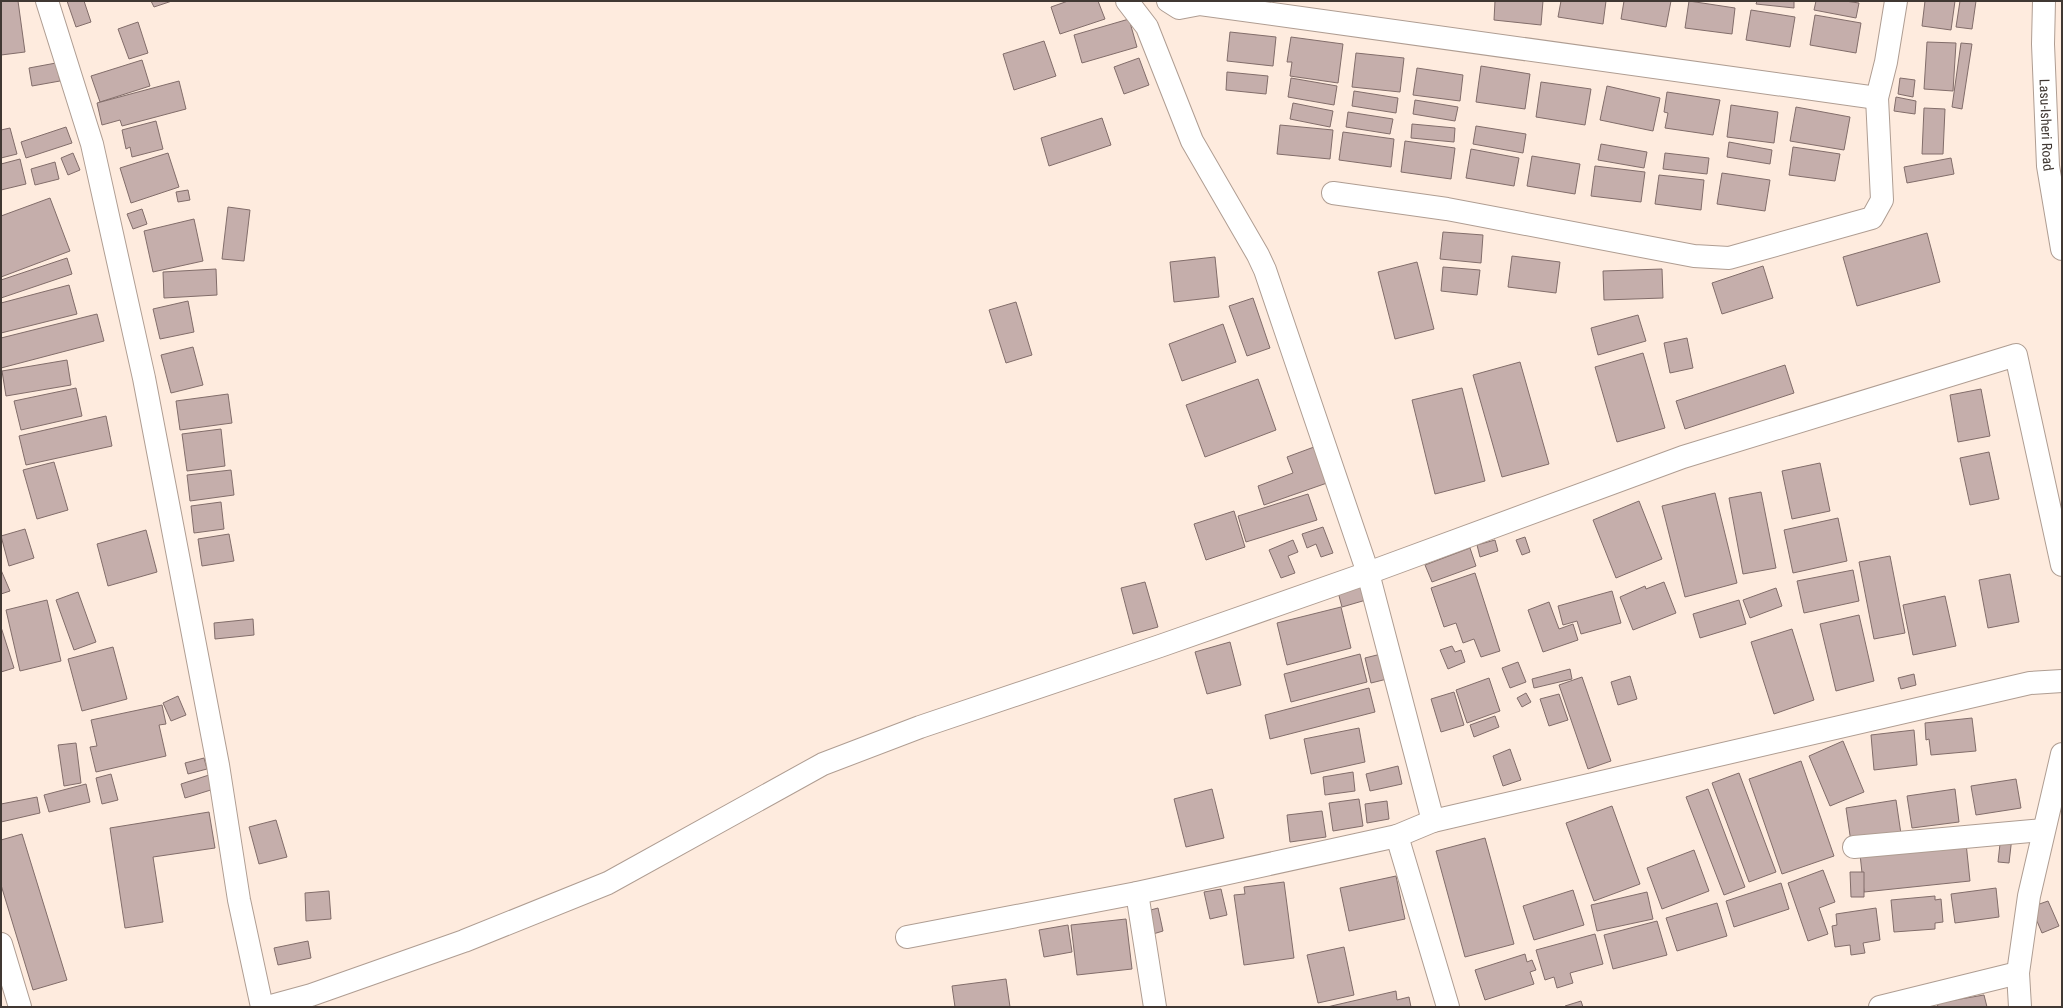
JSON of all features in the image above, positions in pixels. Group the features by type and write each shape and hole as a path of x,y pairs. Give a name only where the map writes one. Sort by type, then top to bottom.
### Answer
{"street":[{"path":"47,1 92,144 144,378 216,758 239,900 262,1007"},
{"path":"1127,1 1147,27 1192,142 1258,254 1265,270 1368,573 1433,821"},
{"path":"1168,1 1179,8 1200,4 1877,98"},
{"path":"1333,192 1447,209 1694,256 1729,258 1872,218 1882,200 1877,98 1886,62 1896,1"},
{"name":"Lasu-Isheri Road","path":"2044,1 2042,44 2048,166 2062,249"},
{"path":"267,1007 311,995 464,940 608,883 823,764 920,727 1160,646 1368,573 1683,457 2016,355 2062,565"},
{"path":"907,937 1137,893 1397,836 1433,821 2030,683 2062,681"},
{"path":"2020,1007 2018,973 2029,896 2043,830 2062,754"},
{"path":"1854,847 2043,830"},
{"path":"1397,836 1448,1007"},
{"path":"1137,893 1155,1007"},
{"path":"1,944 20,1007"},
{"path":"1880,1007 2018,973"}],"building":[{"path":"1,1 18,1 25,52 1,55"},
{"path":"67,1 84,1 91,22 76,27"},
{"path":"151,1 172,1 154,7"},
{"path":"1068,1 1098,1 1105,19 1060,34 1051,7"},
{"path":"1495,1 1543,1 1541,25 1494,20"},
{"path":"1561,1 1606,1 1603,24 1558,17"},
{"path":"1624,1 1671,1 1666,27 1621,19"},
{"path":"1689,1 1735,8 1732,34 1685,28"},
{"path":"1757,1 1794,1 1794,8 1756,4"},
{"path":"1816,1 1845,1 1859,3 1856,18 1814,10"},
{"path":"1925,1 1955,1 1951,30 1922,26"},
{"path":"1960,1 1976,1 1972,29 1956,27"},
{"path":"1751,10 1795,17 1790,47 1746,40"},
{"path":"1815,15 1861,23 1856,53 1810,45"},
{"path":"1129,19 1137,47 1082,63 1074,35"},
{"path":"138,22 148,53 129,59 118,29"},
{"path":"1230,32 1276,37 1273,66 1227,61"},
{"path":"1291,37 1343,44 1338,83 1290,76 1292,62 1287,62"},
{"path":"1044,41 1056,76 1014,90 1003,54"},
{"path":"1927,42 1956,43 1953,91 1924,89"},
{"path":"1961,43 1972,44 1962,109 1952,107"},
{"path":"1356,53 1404,58 1400,92 1352,87"},
{"path":"1139,58 1149,85 1124,94 1114,67"},
{"path":"142,60 150,86 100,102 91,76"},
{"path":"56,63 60,81 32,86 29,68"},
{"path":"1481,66 1530,74 1525,109 1476,102"},
{"path":"1417,68 1463,75 1460,101 1413,95"},
{"path":"1227,72 1268,76 1266,94 1226,90"},
{"path":"1291,78 1337,86 1334,105 1288,97"},
{"path":"1900,78 1915,80 1913,97 1898,94"},
{"path":"179,81 186,109 122,126 120,120 102,125 97,103"},
{"path":"1541,82 1591,89 1585,125 1536,117"},
{"path":"1607,86 1660,98 1653,131 1600,120"},
{"path":"1354,91 1398,98 1396,113 1352,106"},
{"path":"1667,92 1720,100 1713,135 1665,128 1668,113 1664,112"},
{"path":"1896,97 1916,101 1915,114 1894,111"},
{"path":"1415,100 1458,107 1455,121 1413,114"},
{"path":"1293,103 1333,111 1330,127 1290,119"},
{"path":"1731,105 1778,112 1774,143 1727,137"},
{"path":"1796,107 1850,117 1844,150 1790,141"},
{"path":"1924,108 1945,109 1943,154 1922,154"},
{"path":"1348,112 1393,119 1390,134 1346,127"},
{"path":"1102,118 1111,145 1049,166 1041,138"},
{"path":"156,121 163,149 132,157 130,147 126,149 122,130"},
{"path":"1412,124 1455,128 1454,142 1411,138"},
{"path":"1280,125 1333,130 1330,159 1277,154"},
{"path":"1476,126 1526,134 1523,153 1473,144"},
{"path":"66,127 72,143 26,158 21,142"},
{"path":"10,128 17,154 1,158 1,130"},
{"path":"1343,132 1394,139 1391,167 1339,160"},
{"path":"1405,141 1455,148 1451,179 1401,172"},
{"path":"1729,142 1772,150 1770,164 1727,157"},
{"path":"1601,144 1647,152 1644,168 1598,160"},
{"path":"1793,147 1840,154 1835,181 1789,175"},
{"path":"1471,149 1519,158 1514,186 1466,178"},
{"path":"73,153 80,170 68,175 61,158"},
{"path":"168,153 179,187 131,203 120,168"},
{"path":"1665,153 1709,158 1707,174 1663,169"},
{"path":"1532,156 1580,164 1575,194 1527,186"},
{"path":"1951,158 1954,174 1907,183 1904,167"},
{"path":"20,159 26,184 1,190 1,164"},
{"path":"55,162 59,179 35,185 31,169"},
{"path":"1595,166 1645,172 1641,202 1591,196"},
{"path":"1722,173 1770,180 1765,211 1717,204"},
{"path":"1659,175 1704,180 1701,210 1655,204"},
{"path":"188,190 190,200 178,202 176,192"},
{"path":"50,198 70,251 1,277 1,216"},
{"path":"228,207 250,210 244,261 222,259"},
{"path":"142,209 147,224 133,229 127,214"},
{"path":"194,219 203,261 153,272 144,231"},
{"path":"1443,232 1483,235 1481,263 1440,259"},
{"path":"1927,233 1940,282 1857,306 1843,257"},
{"path":"1512,256 1560,262 1556,293 1508,287"},
{"path":"1215,257 1219,297 1174,302 1170,262"},
{"path":"67,258 72,274 1,298 1,280"},
{"path":"1417,262 1434,329 1395,339 1378,272"},
{"path":"1763,266 1773,298 1722,314 1712,283"},
{"path":"1443,267 1480,270 1477,295 1441,291"},
{"path":"216,269 217,295 164,298 163,272"},
{"path":"1662,269 1663,298 1604,300 1603,271"},
{"path":"69,285 77,314 1,333 1,303"},
{"path":"1253,298 1270,348 1247,356 1229,306"},
{"path":"188,301 194,332 160,339 153,309"},
{"path":"1016,302 1032,355 1006,363 989,310"},
{"path":"97,314 104,341 1,368 1,338"},
{"path":"1638,315 1646,341 1598,355 1591,328"},
{"path":"1223,324 1236,362 1182,381 1169,344"},
{"path":"1687,338 1693,368 1670,373 1664,343"},
{"path":"193,347 203,385 171,393 161,355"},
{"path":"1643,353 1665,428 1617,442 1595,367"},
{"path":"67,360 71,385 6,396 2,371"},
{"path":"1520,362 1549,464 1502,477 1473,375"},
{"path":"1785,365 1794,393 1685,429 1676,401"},
{"path":"1258,379 1276,430 1205,457 1186,405"},
{"path":"76,388 82,416 21,430 14,401"},
{"path":"1462,388 1485,481 1435,494 1412,400"},
{"path":"1981,389 1990,436 1958,442 1950,395"},
{"path":"228,394 232,423 180,430 176,401"},
{"path":"106,416 112,446 26,465 19,436"},
{"path":"221,429 225,466 187,471 182,434"},
{"path":"1314,447 1327,483 1264,505 1258,486 1293,473 1287,457"},
{"path":"1989,452 1999,499 1970,505 1960,458"},
{"path":"54,462 68,510 37,519 23,470"},
{"path":"1820,463 1830,511 1792,519 1782,471"},
{"path":"231,470 234,495 190,501 187,475"},
{"path":"1761,492 1776,568 1743,574 1729,498"},
{"path":"1715,493 1737,583 1685,597 1662,506"},
{"path":"1308,494 1317,520 1246,542 1238,516"},
{"path":"1639,501 1662,559 1616,578 1593,520"},
{"path":"221,502 224,529 194,533 191,506"},
{"path":"1234,511 1245,547 1206,560 1194,524"},
{"path":"1838,518 1847,561 1793,573 1784,530"},
{"path":"1323,527 1333,553 1321,557 1316,544 1307,548 1302,534"},
{"path":"25,529 34,558 9,566 1,536"},
{"path":"146,530 157,572 108,586 97,544"},
{"path":"229,534 234,561 202,566 198,539"},
{"path":"1525,537 1530,552 1522,555 1516,540"},
{"path":"1293,540 1298,552 1288,556 1295,573 1281,578 1269,550"},
{"path":"1495,540 1498,551 1480,557 1477,545"},
{"path":"1470,548 1476,566 1432,582 1425,565"},
{"path":"1890,556 1905,633 1874,639 1859,562"},
{"path":"1,570 10,591 1,594"},
{"path":"1853,570 1859,601 1804,613 1797,581"},
{"path":"1475,573 1500,651 1481,657 1474,639 1463,643 1456,623 1444,627 1431,588"},
{"path":"2010,574 2019,622 1988,628 1979,580"},
{"path":"1145,582 1158,627 1133,634 1121,588"},
{"path":"1664,582 1676,613 1633,630 1620,597 1645,586 1646,589"},
{"path":"1362,585 1366,600 1342,607 1338,592"},
{"path":"1776,588 1782,606 1750,618 1743,600"},
{"path":"1612,591 1621,623 1581,634 1577,621 1563,625 1558,606"},
{"path":"78,592 96,642 74,650 56,600"},
{"path":"1945,596 1956,646 1913,655 1903,605"},
{"path":"47,600 61,661 20,671 6,610"},
{"path":"1739,600 1746,624 1700,638 1693,614"},
{"path":"1549,602 1559,629 1573,624 1578,640 1543,652 1528,610"},
{"path":"1341,607 1351,648 1287,665 1277,623"},
{"path":"1859,615 1874,681 1836,691 1820,624"},
{"path":"253,619 254,635 215,639 214,623"},
{"path":"1,627 14,668 1,672"},
{"path":"1792,629 1814,700 1774,714 1751,642"},
{"path":"1230,642 1241,685 1207,694 1195,652"},
{"path":"1452,646 1455,652 1461,650 1465,662 1448,669 1440,650"},
{"path":"113,647 127,699 82,711 68,659"},
{"path":"1385,653 1391,678 1371,683 1365,658"},
{"path":"1360,654 1367,682 1291,702 1284,674"},
{"path":"1518,662 1526,682 1510,688 1502,668"},
{"path":"1570,669 1572,679 1534,688 1532,679"},
{"path":"1914,674 1916,685 1901,689 1898,678"},
{"path":"1630,676 1637,699 1618,705 1611,682"},
{"path":"1582,677 1611,761 1588,769 1559,685"},
{"path":"1489,678 1500,711 1467,723 1456,690"},
{"path":"1369,688 1375,712 1270,739 1265,715"},
{"path":"1454,692 1464,725 1441,732 1431,699"},
{"path":"1526,693 1531,702 1522,707 1517,698"},
{"path":"1559,694 1568,720 1549,726 1540,699"},
{"path":"178,696 186,715 171,721 163,703"},
{"path":"162,705 166,724 159,725 166,756 96,772 90,747 97,746 91,720"},
{"path":"1495,716 1499,727 1474,737 1470,725"},
{"path":"1972,718 1976,751 1931,755 1929,739 1926,740 1925,723"},
{"path":"1359,728 1365,762 1311,774 1304,739"},
{"path":"1914,730 1917,765 1874,770 1871,735"},
{"path":"1843,741 1864,792 1830,806 1809,756"},
{"path":"76,743 81,783 64,786 58,745"},
{"path":"1510,749 1521,780 1503,786 1493,756"},
{"path":"204,758 207,769 188,774 185,763"},
{"path":"1801,761 1834,856 1782,874 1749,779"},
{"path":"1398,766 1402,784 1370,791 1366,774"},
{"path":"1353,772 1355,791 1325,795 1323,777"},
{"path":"1739,773 1776,872 1749,882 1712,783"},
{"path":"111,774 118,800 102,804 96,778"},
{"path":"209,775 214,789 185,798 181,784"},
{"path":"2016,779 2021,808 1976,815 1971,786"},
{"path":"86,784 90,802 49,812 44,795"},
{"path":"1212,789 1224,838 1186,847 1174,799"},
{"path":"1708,789 1745,887 1724,895 1686,797"},
{"path":"1955,789 1959,822 1912,828 1907,796"},
{"path":"37,797 40,813 1,822 1,804"},
{"path":"1359,799 1363,826 1333,831 1329,803"},
{"path":"1896,800 1901,834 1851,842 1846,808"},
{"path":"1387,801 1389,819 1367,823 1365,804"},
{"path":"1612,806 1640,884 1594,901 1566,823"},
{"path":"1322,811 1326,837 1290,842 1287,815"},
{"path":"209,812 215,848 153,857 163,922 125,928 110,828"},
{"path":"276,820 287,857 259,864 249,827"},
{"path":"22,834 67,980 33,990 1,885 1,840"},
{"path":"2001,835 2012,837 2009,863 1998,862"},
{"path":"1485,838 1514,944 1465,957 1436,851"},
{"path":"1966,843 1970,881 1864,892 1860,854"},
{"path":"1694,850 1709,891 1662,909 1647,868"},
{"path":"1823,870 1835,902 1819,908 1828,934 1808,941 1788,883"},
{"path":"1850,872 1864,872 1864,897 1851,897"},
{"path":"1396,876 1405,919 1349,931 1340,888"},
{"path":"1284,882 1294,958 1244,965 1234,895 1245,894 1244,887"},
{"path":"1781,883 1789,909 1734,927 1726,901"},
{"path":"1996,888 1999,917 1955,923 1951,894"},
{"path":"1221,889 1227,915 1210,919 1204,892"},
{"path":"1573,890 1584,925 1534,940 1523,906"},
{"path":"329,891 331,919 306,921 305,893"},
{"path":"1647,892 1653,919 1597,931 1591,905"},
{"path":"1935,896 1935,900 1941,899 1943,922 1935,923 1935,929 1894,932 1891,900"},
{"path":"2048,901 2059,926 2042,933 2031,907"},
{"path":"1717,903 1727,936 1677,951 1666,918"},
{"path":"1158,908 1163,931 1153,934 1147,911"},
{"path":"1876,908 1880,940 1863,943 1865,953 1851,955 1850,945 1835,947 1832,926 1837,925 1836,914"},
{"path":"1126,919 1132,969 1077,975 1071,925"},
{"path":"1657,921 1667,955 1613,969 1604,935"},
{"path":"1068,925 1072,952 1044,957 1039,930"},
{"path":"1595,934 1603,964 1570,973 1573,983 1557,988 1554,977 1545,980 1536,950"},
{"path":"308,941 311,958 278,965 274,948"},
{"path":"1344,947 1354,995 1318,1003 1307,955"},
{"path":"1525,954 1527,962 1532,960 1536,970 1530,972 1534,984 1485,1000 1475,970"},
{"path":"1006,979 1010,1007 955,1007 952,986"},
{"path":"1396,991 1397,1000 1409,997 1411,1007 1327,1007"},
{"path":"1984,995 1987,1007 1938,1007 1937,1003"},
{"path":"1581,1001 1583,1007 1565,1006"}]}
